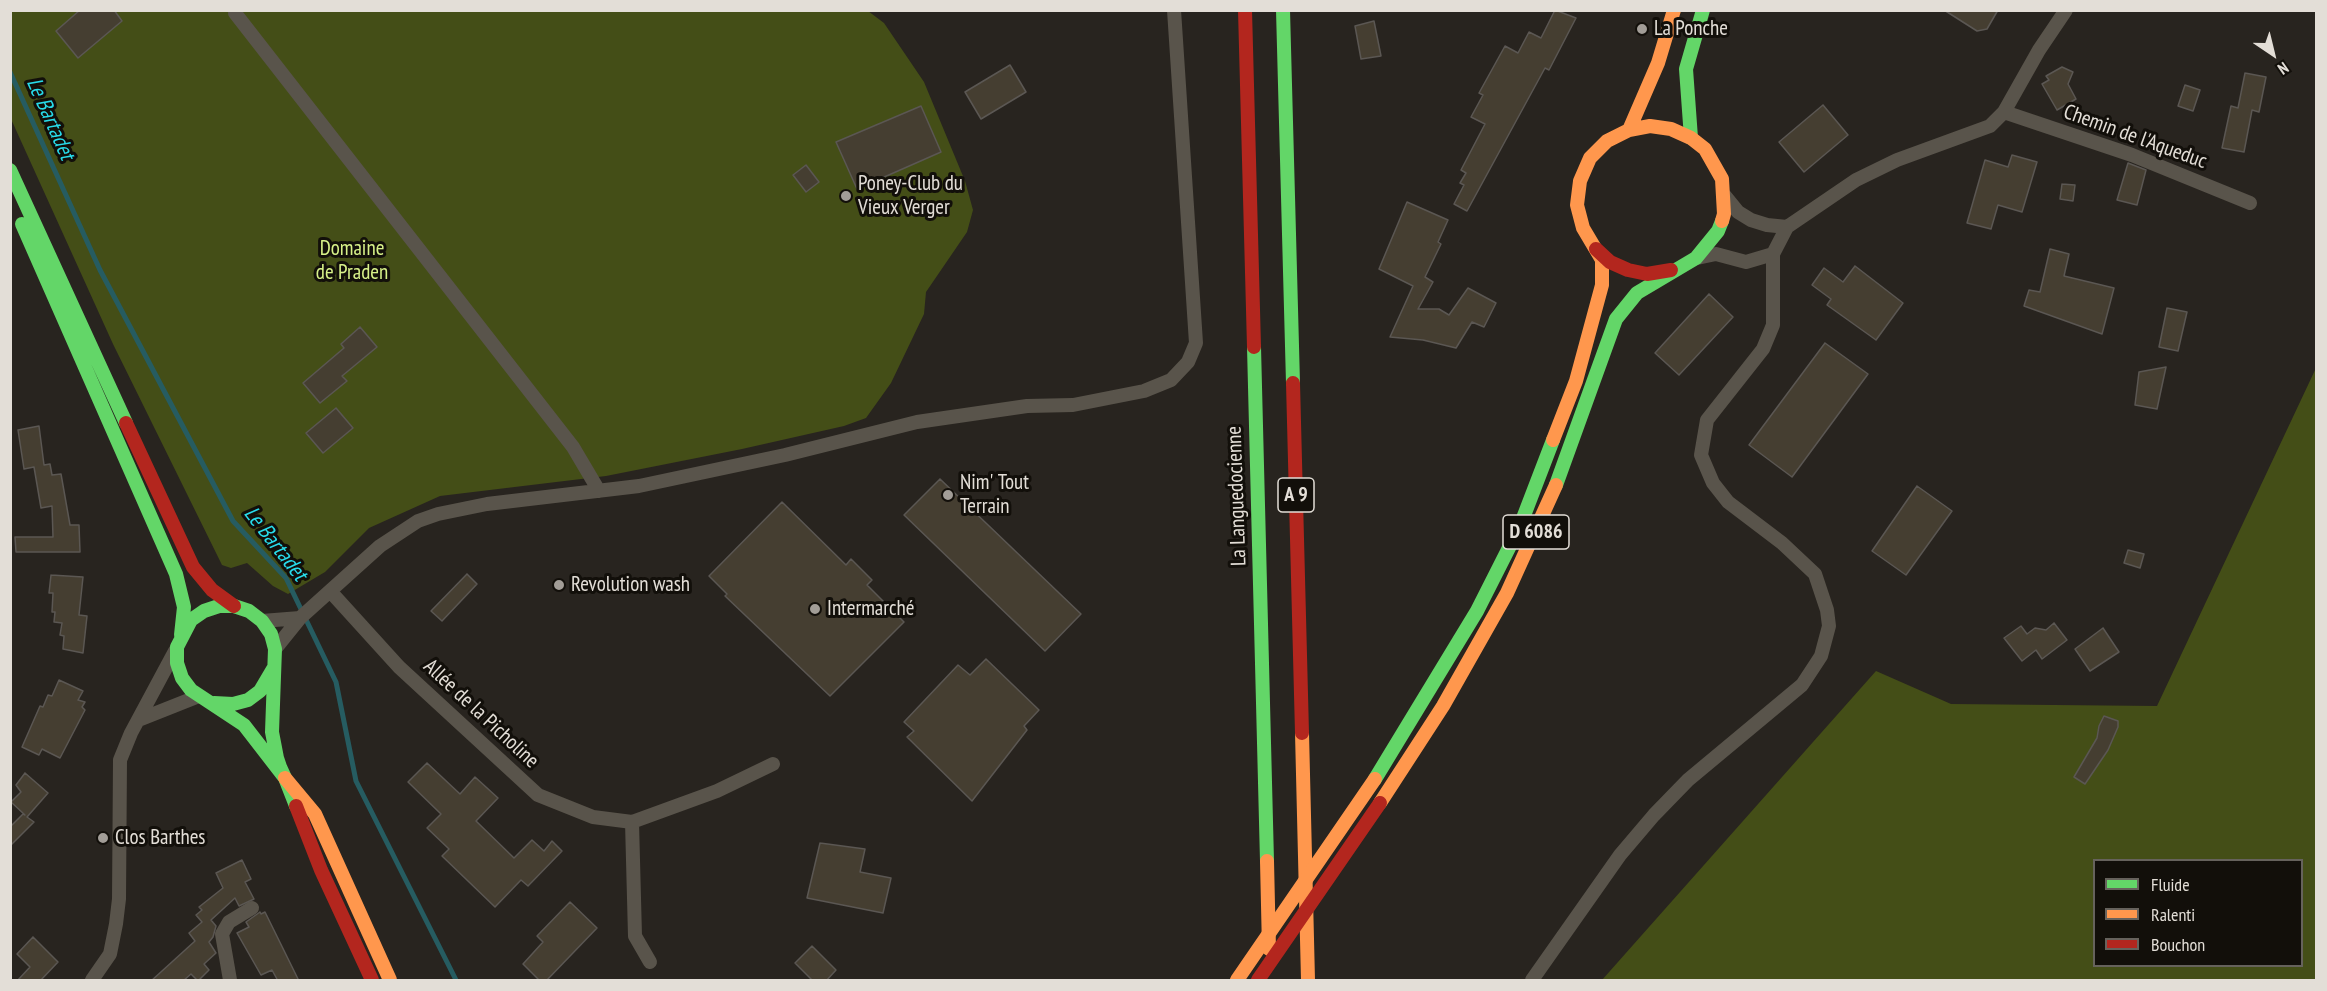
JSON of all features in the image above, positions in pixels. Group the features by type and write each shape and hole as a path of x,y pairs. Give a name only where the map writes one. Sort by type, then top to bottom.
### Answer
{"main road":[{"name":"La Languedocienne","path":"1245,10 1270,981"},
{"name":"A 9","path":"1282,10 1308,981"},
{"path":"1629,130 1658,63 1674,10"},
{"path":"1691,138 1686,69 1702,15"},
{"path":"1650,126 1671,129 1691,138 1705,149 1722,179 1725,196 1724,214 1718,231 1696,258 1681,267 1647,274 1628,270 1610,261 1596,249 1583,228 1579,213 1580,181 1590,158 1601,147 1629,130 1650,126"},
{"path":"10,170 193,567 212,590 234,606 249,611 262,621 271,634 275,649 272,732 285,778 321,870 372,981"},
{"path":"10,193 46,285 179,582 184,607 177,663 182,678 201,698 244,725 315,814 390,981"},
{"name":"D 6086","path":"1237,981 1375,779 1446,667 1520,526 1576,381 1598,309 1603,268 1596,249"},
{"name":"D 6086","path":"1258,981 1380,803 1443,706 1507,593 1563,471 1616,319 1637,293 1681,267"},
{"path":"179,642 191,620 204,611 219,606 234,606"},
{"path":"201,698 218,704 233,704 248,700 260,691 270,678 275,664"}],"street":[{"path":"275,649 300,618 356,565 397,533 438,514 487,504 599,491 708,472 917,422 1027,406 1073,405 1144,391 1171,380 1188,362 1196,344 1174,10"},
{"path":"1532,981 1620,855 1653,815 1688,780 1802,685 1821,656 1829,626 1827,610 1815,574 1782,543 1728,502 1713,483 1701,455 1701,442 1707,420 1763,349 1773,325 1773,254 1787,227 1856,180 1897,160 1981,130 2004,112 2039,50 2066,10"},
{"path":"235,13 573,447 599,491"},
{"name":"Chemin de l'Aqueduc","path":"2004,112 2132,155 2250,203"},
{"path":"1725,196 1738,212 1751,220 1767,225 1787,227"},
{"path":"1696,258 1716,254 1746,262 1773,254"},
{"name":"Allée de la Picholine","path":"330,591 399,667 538,795 593,817 632,822 717,791 773,764"},
{"path":"262,621 300,618"},
{"path":"92,981 110,954 116,924 119,899 118,777 124,747 141,719 179,642"},
{"path":"141,719 201,698"},
{"path":"632,822 635,936 650,962"},
{"path":"230,981 222,934 229,922 252,908"}],"green space":[{"name":"Domaine de Praden","path":"10,11 868,11 884,23 924,82 965,181 973,210 967,232 926,292 924,314 891,383 866,418 844,426 742,449 606,476 440,496 369,528 325,572 288,594 273,586 247,563 231,568 222,565 113,344 11,119"},
{"path":"2316,368 2316,980 1602,980 1876,671 1951,704 2157,706"}],"building":[{"path":"80,10 114,10 122,21 78,58 56,31"},
{"path":"1555,10 1576,18 1549,70 1545,68 1467,211 1454,204 1464,185 1460,183 1466,173 1461,170 1485,124 1471,117 1483,95 1479,93 1505,46 1518,53 1529,32 1541,38"},
{"path":"1944,10 1998,10 1987,29 1977,31"},
{"path":"1374,21 1381,56 1361,59 1355,26"},
{"path":"1010,65 1026,92 981,119 965,92"},
{"path":"2062,67 2073,72 2068,84 2076,99 2057,110 2042,84 2049,80 2046,76"},
{"path":"2245,73 2266,77 2259,112 2252,110 2244,152 2222,148 2231,106 2238,108"},
{"path":"2185,85 2200,90 2193,111 2178,106"},
{"path":"1823,105 1848,135 1804,172 1779,142"},
{"path":"921,106 941,152 857,189 836,142"},
{"path":"2012,155 2037,162 2022,212 1998,205 1991,229 1967,223 1985,160 2008,167"},
{"path":"2128,163 2146,170 2137,205 2117,200"},
{"path":"806,165 819,182 806,192 793,175"},
{"path":"2062,184 2075,185 2073,201 2060,199"},
{"path":"1407,202 1448,220 1438,242 1441,244 1425,277 1433,282 1418,309 1439,309 1449,315 1468,288 1496,303 1484,327 1472,322 1456,348 1423,340 1390,337 1413,286 1379,269"},
{"path":"2050,249 2069,254 2064,276 2114,288 2102,334 2024,306 2029,290 2040,292"},
{"path":"1855,266 1903,303 1876,340 1827,305 1831,299 1812,285 1824,268 1843,282"},
{"path":"1709,294 1733,317 1679,375 1655,353"},
{"path":"2167,308 2187,312 2178,351 2159,347"},
{"path":"360,327 377,347 342,376 347,381 320,403 303,383 344,348 341,344"},
{"path":"1825,343 1868,374 1792,477 1749,445"},
{"path":"2166,367 2157,409 2135,405 2139,372"},
{"path":"336,408 353,428 323,453 306,433"},
{"path":"39,426 44,465 50,464 52,475 61,474 70,525 79,525 80,552 16,552 15,537 53,537 52,506 41,508 34,467 24,469 18,430"},
{"path":"940,479 1081,614 1045,651 904,515"},
{"path":"1917,486 1952,511 1906,575 1872,551"},
{"name":"Intermarché","path":"782,502 846,565 851,559 872,580 867,585 904,622 830,696 725,596 727,594 709,576"},
{"path":"2128,550 2144,554 2140,568 2124,563"},
{"path":"467,574 477,584 442,621 431,611"},
{"path":"51,575 83,577 79,615 87,616 83,653 63,649 64,636 60,635 62,623 54,622 55,612 52,612 53,593 49,593"},
{"path":"2054,623 2067,640 2042,659 2036,650 2022,661 2004,638 2021,626 2027,634 2035,628 2046,630"},
{"path":"2103,628 2119,652 2090,671 2075,649"},
{"path":"986,659 1039,710 1024,726 1027,730 972,801 907,737 914,731 904,722 958,665 970,675"},
{"path":"59,680 83,691 78,700 85,702 82,707 85,710 60,758 42,749 39,755 22,747 40,706 43,707 48,695 52,696"},
{"path":"2104,716 2118,721 2118,727 2108,750 2085,784 2074,777 2097,738"},
{"path":"427,763 460,794 475,777 498,798 476,821 514,858 532,840 544,851 552,841 562,851 528,886 521,880 495,907 442,856 449,849 427,828 441,814 408,782"},
{"path":"25,773 48,793 27,817 34,822 10,846 10,827 23,814 25,815 11,802 21,792 16,785"},
{"path":"820,843 865,849 860,872 891,878 883,913 807,898"},
{"path":"242,860 251,879 245,882 254,899 239,906 235,898 211,920 216,926 209,942 216,953 204,964 209,970 198,981 191,974 183,981 151,981 195,941 189,933 202,922 196,915 202,910 199,907 223,888 216,873"},
{"path":"570,902 597,928 546,981 540,981 523,964 543,942 537,936"},
{"path":"260,912 261,914 265,912 299,981 278,981 272,970 261,975 237,933 249,927 246,922"},
{"path":"33,937 58,962 40,981 17,981 30,967 17,954"},
{"path":"812,946 836,970 826,981 813,981 795,963"}],"waterway":[{"name":"Le Bartadet","path":"10,72 100,270 233,521 286,578 336,682 356,781 456,980"}],"traffic: fast":[{"path":"1283,10 1293,383"},
{"path":"1691,138 1686,69 1703,10"},
{"path":"10,170 126,423"},
{"path":"1556,485 1616,319 1637,293 1696,258 1718,231 1722,221"},
{"path":"22,224 176,574 184,607 181,635"},
{"path":"1254,347 1267,861"},
{"path":"1375,779 1477,611 1520,526 1553,440"},
{"path":"285,778 244,725 191,690 182,678 177,663 177,647 191,620 204,611 219,606 234,606 249,611 262,621 271,634 275,649 272,732 277,758 280,767 285,778 296,806"},
{"path":"214,703 233,704 248,700 260,691 273,669"}],"traffic: slow":[{"path":"1629,130 1658,63 1674,10"},
{"path":"1553,440 1576,381 1602,285 1602,260 1583,228 1577,205 1580,181 1590,158 1607,141 1629,130 1650,126 1671,129 1691,138 1705,149 1722,179 1724,214 1722,221"},
{"path":"1380,803 1443,706 1507,593 1556,485"},
{"path":"1302,733 1308,980"},
{"path":"285,778 315,814 390,980"},
{"path":"1237,980 1375,779"},
{"path":"1267,861 1269,949"}],"traffic: jam":[{"path":"1245,10 1254,347"},
{"path":"1596,249 1610,262 1628,270 1647,274 1671,270"},
{"path":"1293,383 1302,733"},
{"path":"126,423 193,567 212,590 234,606"},
{"path":"1258,980 1380,803"},
{"path":"296,806 321,870 372,980"}],"place":[{"name":"La Ponche","path":"1642,29"},
{"name":"Poney-Club du Vieux Verger","path":"846,196"},
{"name":"Nim' Tout Terrain","path":"948,495"},
{"name":"Revolution wash","path":"559,585"},
{"name":"Intermarché","path":"815,609"},
{"name":"Clos Barthes","path":"103,838"}]}
